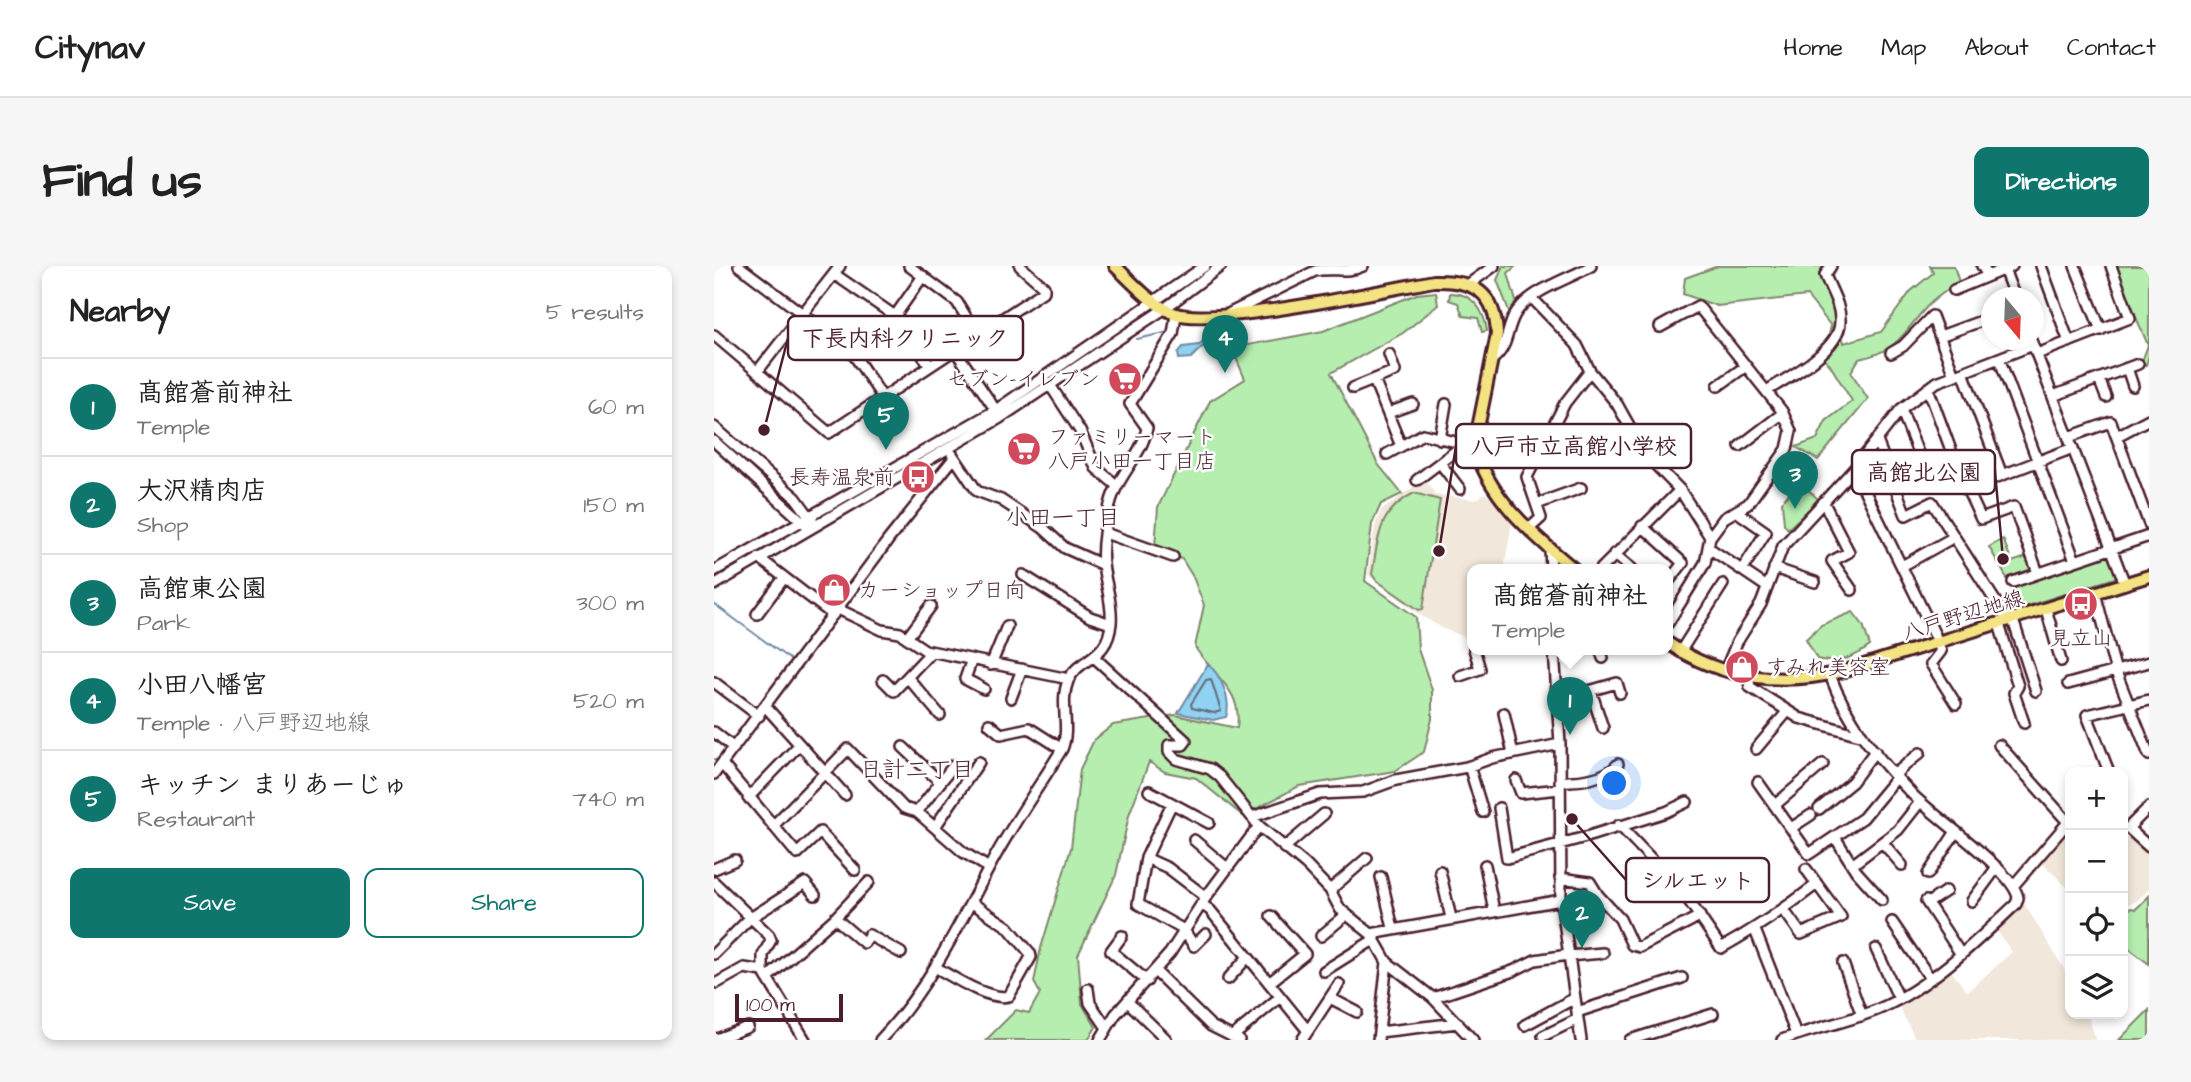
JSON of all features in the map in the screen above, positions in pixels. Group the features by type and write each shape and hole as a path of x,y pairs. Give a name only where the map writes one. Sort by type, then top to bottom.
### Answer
{"main road":[{"path":"1115,266 1160,305 1176,315 1225,315 1434,281 1456,281 1469,284 1480,291 1490,303 1496,318 1493,359 1475,443 1487,478 1550,550 1568,564"},
{"name":"八戸野辺地線","path":"1673,646 1725,671 1748,677 1778,680 1830,675 2149,576"}],"street":[{"path":"909,266 957,302 977,335"},
{"path":"714,335 829,433 1044,291 1044,287 1020,266"},
{"path":"714,571 1050,385 1160,305 1205,266"},
{"path":"714,774 952,454 998,414 1221,266"},
{"path":"1225,315 1315,271 1326,268 1353,271 1363,266"},
{"path":"1469,284 1494,266"},
{"path":"1493,359 1503,351 1515,314 1532,298 1591,266"},
{"path":"1766,391 1829,348 1838,337 1839,308 1825,275 1831,266"},
{"path":"1982,266 1988,276"},
{"path":"2041,266 2069,342"},
{"path":"2075,266 2101,330"},
{"path":"2044,345 2069,342 2130,318 2110,266"},
{"path":"743,267 856,358 883,398"},
{"path":"1954,290 2008,268 2012,287"},
{"path":"757,372 837,270 895,316 930,366"},
{"path":"895,316 923,275"},
{"path":"1532,298 1577,345 1590,371 1617,404 1645,454 1680,490 1710,537"},
{"path":"1660,327 1698,306 1766,391 1783,414 1791,431 1787,449 1748,504 1724,518 1710,537 1705,563 1673,615"},
{"path":"880,1040 914,1001 972,902 989,867 1062,749 1067,736 1065,700 1069,679 1077,668 1095,658 1106,641 1111,624 1103,565 1105,533 1115,484 1146,434 1147,428 1130,404 1173,334 1176,315"},
{"path":"1891,353 1903,346 1932,316 2001,475"},
{"path":"1940,336 1981,321"},
{"path":"955,349 998,414"},
{"path":"1725,671 1737,642 1761,604 1783,546 1854,469 1901,409 1928,388 2022,350"},
{"path":"2036,350 2124,584"},
{"path":"1353,388 1395,371 1389,354"},
{"path":"1999,358 2075,561"},
{"path":"2053,396 2138,364"},
{"path":"1718,386 1746,366"},
{"path":"2127,369 2133,386"},
{"path":"1530,528 1541,518 1527,477 1565,403 1590,371"},
{"path":"2099,379 2106,397"},
{"path":"1374,380 1401,446"},
{"path":"1050,385 1080,431 1096,468 1115,484"},
{"path":"1928,388 1959,472 1981,519 2014,507 2038,573"},
{"path":"1388,414 1413,404"},
{"path":"1440,439 1446,404"},
{"path":"1901,409 1930,484 1959,472"},
{"path":"1740,446 1783,414"},
{"path":"2117,436 2149,419"},
{"path":"2069,438 2111,422 2149,524"},
{"path":"714,427 796,498 812,516 812,527"},
{"path":"1387,454 1423,434 1460,443 1475,443"},
{"path":"714,441 788,506 801,523 812,527"},
{"path":"1877,441 1906,514 1932,502 2006,622 2036,691"},
{"path":"1417,480 1458,449 1460,443"},
{"path":"1966,489 2073,449"},
{"path":"714,585 812,527 952,454"},
{"path":"952,454 977,491 1001,500 1043,528 1065,548 1103,565"},
{"path":"1440,463 1460,489"},
{"path":"1854,469 1939,643 1941,651 1931,664 1956,704"},
{"path":"1537,504 1581,488"},
{"path":"1605,564 1680,490"},
{"path":"1824,503 1849,552 1832,561 1852,590"},
{"path":"1736,511 1766,532 1742,570"},
{"path":"1642,526 1683,563 1673,576"},
{"path":"1105,533 1173,557"},
{"path":"2013,582 2149,536"},
{"path":"1902,566 1954,537"},
{"path":"1709,548 1767,587"},
{"path":"1550,550 1551,564"},
{"path":"1614,554 1626,564"},
{"path":"759,558 835,612 881,630 900,633 931,652 971,662 1069,679"},
{"path":"1774,568 1815,582"},
{"path":"1023,575 1090,617 1111,624"},
{"path":"757,614 785,578"},
{"path":"1681,652 1723,584"},
{"path":"2095,593 2116,672 2149,755"},
{"path":"907,638 931,606"},
{"path":"2046,609 2061,661"},
{"path":"2006,622 2018,686 2014,694 2024,723"},
{"path":"991,665 1007,626"},
{"path":"883,680 894,691 931,652"},
{"path":"1460,677 1480,668 1476,655"},
{"path":"1554,655 1560,785 1559,878 1581,1040"},
{"path":"1095,658 1131,689 1159,719 1182,735 1186,741 1183,745 1169,745 1169,752 1187,764 1210,769 1259,826 1330,890 1346,915 1373,936 1387,962 1433,998 1473,1040"},
{"path":"971,662 965,679 984,689"},
{"path":"2068,684 2149,662"},
{"path":"1011,698 1022,669"},
{"path":"1782,1040 1862,1016 1899,999 1930,978 2016,904 2017,891 2014,885 1997,867 1920,802 1860,735 1842,704 1830,675"},
{"path":"1748,677 1750,687 1787,712 1860,735"},
{"path":"908,678 940,715"},
{"path":"714,682 758,716"},
{"path":"1557,700 1617,683 1620,693"},
{"path":"1591,691 1603,728"},
{"path":"2107,767 2087,715 2149,700"},
{"path":"765,706 845,795"},
{"path":"1756,749 1787,712"},
{"path":"1504,713 1513,754"},
{"path":"989,724 1002,734 1029,728 1062,749"},
{"path":"714,732 734,748"},
{"path":"1252,817 1320,794 1363,792 1396,779 1469,766 1559,744"},
{"path":"748,798 799,745"},
{"path":"1999,745 2065,817"},
{"path":"903,747 940,782"},
{"path":"772,826 848,749 904,808 917,812 963,852 989,867"},
{"path":"1791,828 1852,782 1875,751"},
{"path":"1758,782 1809,854 1876,806 1896,776 1920,753"},
{"path":"935,827 979,762"},
{"path":"722,764 797,854 820,832 855,870"},
{"path":"1516,780 1521,793 1611,772 1618,764"},
{"path":"1775,806 1824,764"},
{"path":"917,812 954,765"},
{"path":"1469,766 1483,812"},
{"path":"1149,791 1209,823"},
{"path":"1500,808 1507,858 1666,812 1686,802"},
{"path":"1852,865 1898,830 1920,802"},
{"path":"1172,803 1146,858 1138,904 1184,930"},
{"path":"2128,825 2149,807"},
{"path":"1284,848 1324,814"},
{"path":"1619,825 1683,892 1721,948 1755,930 1817,884"},
{"path":"1104,1036 1128,1002 1156,972 1203,901 1259,826"},
{"path":"2014,885 2065,826"},
{"path":"2128,830 2149,847"},
{"path":"1928,874 1955,833"},
{"path":"1835,837 1852,865 1882,900"},
{"path":"1194,840 1227,868"},
{"path":"1883,843 1902,866"},
{"path":"1146,858 1168,868 1203,901 1308,1031"},
{"path":"1330,890 1367,858"},
{"path":"714,869 735,860"},
{"path":"1485,865 1494,911"},
{"path":"1972,901 1997,867"},
{"path":"1783,909 1801,934 1841,918 1807,869"},
{"path":"1440,871 1451,918"},
{"path":"1381,877 1393,928"},
{"path":"1559,878 1590,882 1620,919 1632,944 1640,947 1700,916"},
{"path":"714,882 771,940 763,955 765,974 805,1040"},
{"path":"765,974 835,918 869,882"},
{"path":"714,954 749,919 805,883 816,895"},
{"path":"1945,891 1927,902 1960,953"},
{"path":"1324,971 1373,936 1393,928 1561,900"},
{"path":"935,967 986,994 999,997 1009,996 1018,982 1031,957 1030,953 1008,927 972,902"},
{"path":"1321,936 1346,915"},
{"path":"1269,983 1305,954 1271,916"},
{"path":"835,918 864,943 869,935 901,953"},
{"path":"1892,922 1930,978"},
{"path":"1184,930 1185,937 1194,946 1206,934"},
{"path":"1755,930 1796,1034"},
{"path":"1122,936 1111,951 1147,981"},
{"path":"1876,949 1899,999"},
{"path":"1433,998 1513,971 1524,964 1603,953"},
{"path":"1228,979 1248,957"},
{"path":"1387,962 1378,1036 1458,1023"},
{"path":"1843,963 1862,1016"},
{"path":"717,983 744,968 765,974"},
{"path":"1156,972 1211,1026 1236,1038 1280,997"},
{"path":"1543,1036 1578,1015 1682,978"},
{"path":"1302,1040 1339,984"},
{"path":"1087,989 1104,1036"},
{"path":"1329,998 1357,1012"},
{"path":"1525,1025 1575,998"},
{"path":"1128,1002 1166,1040"},
{"path":"1630,1040 1713,1014"},
{"path":"714,1040 748,1027"}],"shaded area":[{"path":"1424,479 1436,495 1476,500 1485,493 1512,522 1505,564 1467,564 1467,638 1420,615 1368,575 1375,526 1381,511"},
{"path":"2065,831 2065,885 2039,860"},
{"path":"2135,838 2149,850 2149,889 2137,901 2128,904 2128,839"},
{"path":"2024,903 2065,971 2065,1019 2089,1019 2096,1040 1916,1040 1898,1004 1949,968 1967,992 2012,952 1995,928"}],"green space":[{"path":"1503,266 1516,266 1508,273 1517,305 1509,311 1497,280"},
{"path":"1718,266 1825,266 1819,274 1835,304 1844,343 1881,332 1911,291 1933,273 1930,266 1954,266 1959,282 1932,302 1897,342 1882,352 1859,359 1851,372 1868,399 1818,460 1796,447 1817,439 1826,421 1852,401 1830,365 1816,349 1828,339 1831,326 1807,296 1717,306 1683,294 1685,278"},
{"path":"2114,266 2149,266 2149,356 2146,365 2141,364 2148,345"},
{"path":"1436,292 1438,305 1403,333 1331,373 1378,464 1402,494 1381,504 1372,524 1365,581 1416,617 1418,649 1432,690 1432,719 1424,752 1395,771 1299,786 1243,816 1196,778 1165,772 1149,762 1129,815 1116,875 1078,955 1082,1004 1096,1027 1088,1040 986,1040 1016,1010 1029,1013 1040,993 1034,982 1041,948 1071,848 1080,769 1094,740 1113,725 1175,715 1237,728 1238,715 1231,693 1195,647 1204,605 1193,577 1182,559 1155,546 1158,507 1210,401 1245,379 1232,348 1323,331 1417,294"},
{"path":"1450,293 1465,296 1476,304 1487,331 1482,332 1478,318 1463,316 1458,303 1449,300"},
{"path":"1799,481 1819,500 1788,529 1784,524 1782,502"},
{"path":"1414,493 1440,500 1423,609 1419,610 1376,580 1372,574 1386,517 1402,500"},
{"path":"2003,539 2012,562 2029,556 2032,572 2008,580 1989,547"},
{"path":"2109,553 2118,577 2023,607 2012,585"},
{"path":"1853,612 1863,625 1870,646 1845,659 1817,659 1806,639 1821,625"},
{"path":"2149,896 2149,964 2128,948 2128,910 2136,909"},
{"path":"2149,1010 2149,1040 2119,1040"}],"water":[{"path":"1213,331 1219,333 1219,338 1201,348 1191,358 1179,359 1178,353 1183,347 1199,345"},
{"path":"1208,664 1224,689 1228,704 1226,717 1213,720 1178,713"}],"waterway":[{"path":"1137,339 1169,332"},
{"path":"714,604 792,661"}],"place":[{"name":"小田八幡宮","path":"1225,373"},
{"name":"セブン-イレブン","path":"1125,379"},
{"name":"下長内科クリニック","path":"764,430"},
{"name":"ファミリーマート 八戸小田一丁目店","path":"1024,449"},
{"name":"キッチン まりあーじゅ","path":"886,450"},
{"name":"長寿温泉前","path":"918,477"},
{"name":"高館東公園","path":"1795,509"},
{"name":"八戸市立高館小学校","path":"1439,551"},
{"name":"高館北公園","path":"2003,559"},
{"name":"カーショップ日向","path":"834,590"},
{"name":"見立山","path":"2081,604"},
{"name":"すみれ美容室","path":"1742,667"},
{"name":"髙館蒼前神社","path":"1570,735"},
{"name":"シルエット","path":"1572,819"},
{"name":"大沢精肉店","path":"1582,948"}],"district":[{"name":"小田一丁目","path":"1063,517"},
{"name":"日計二丁目","path":"917,769"}]}
